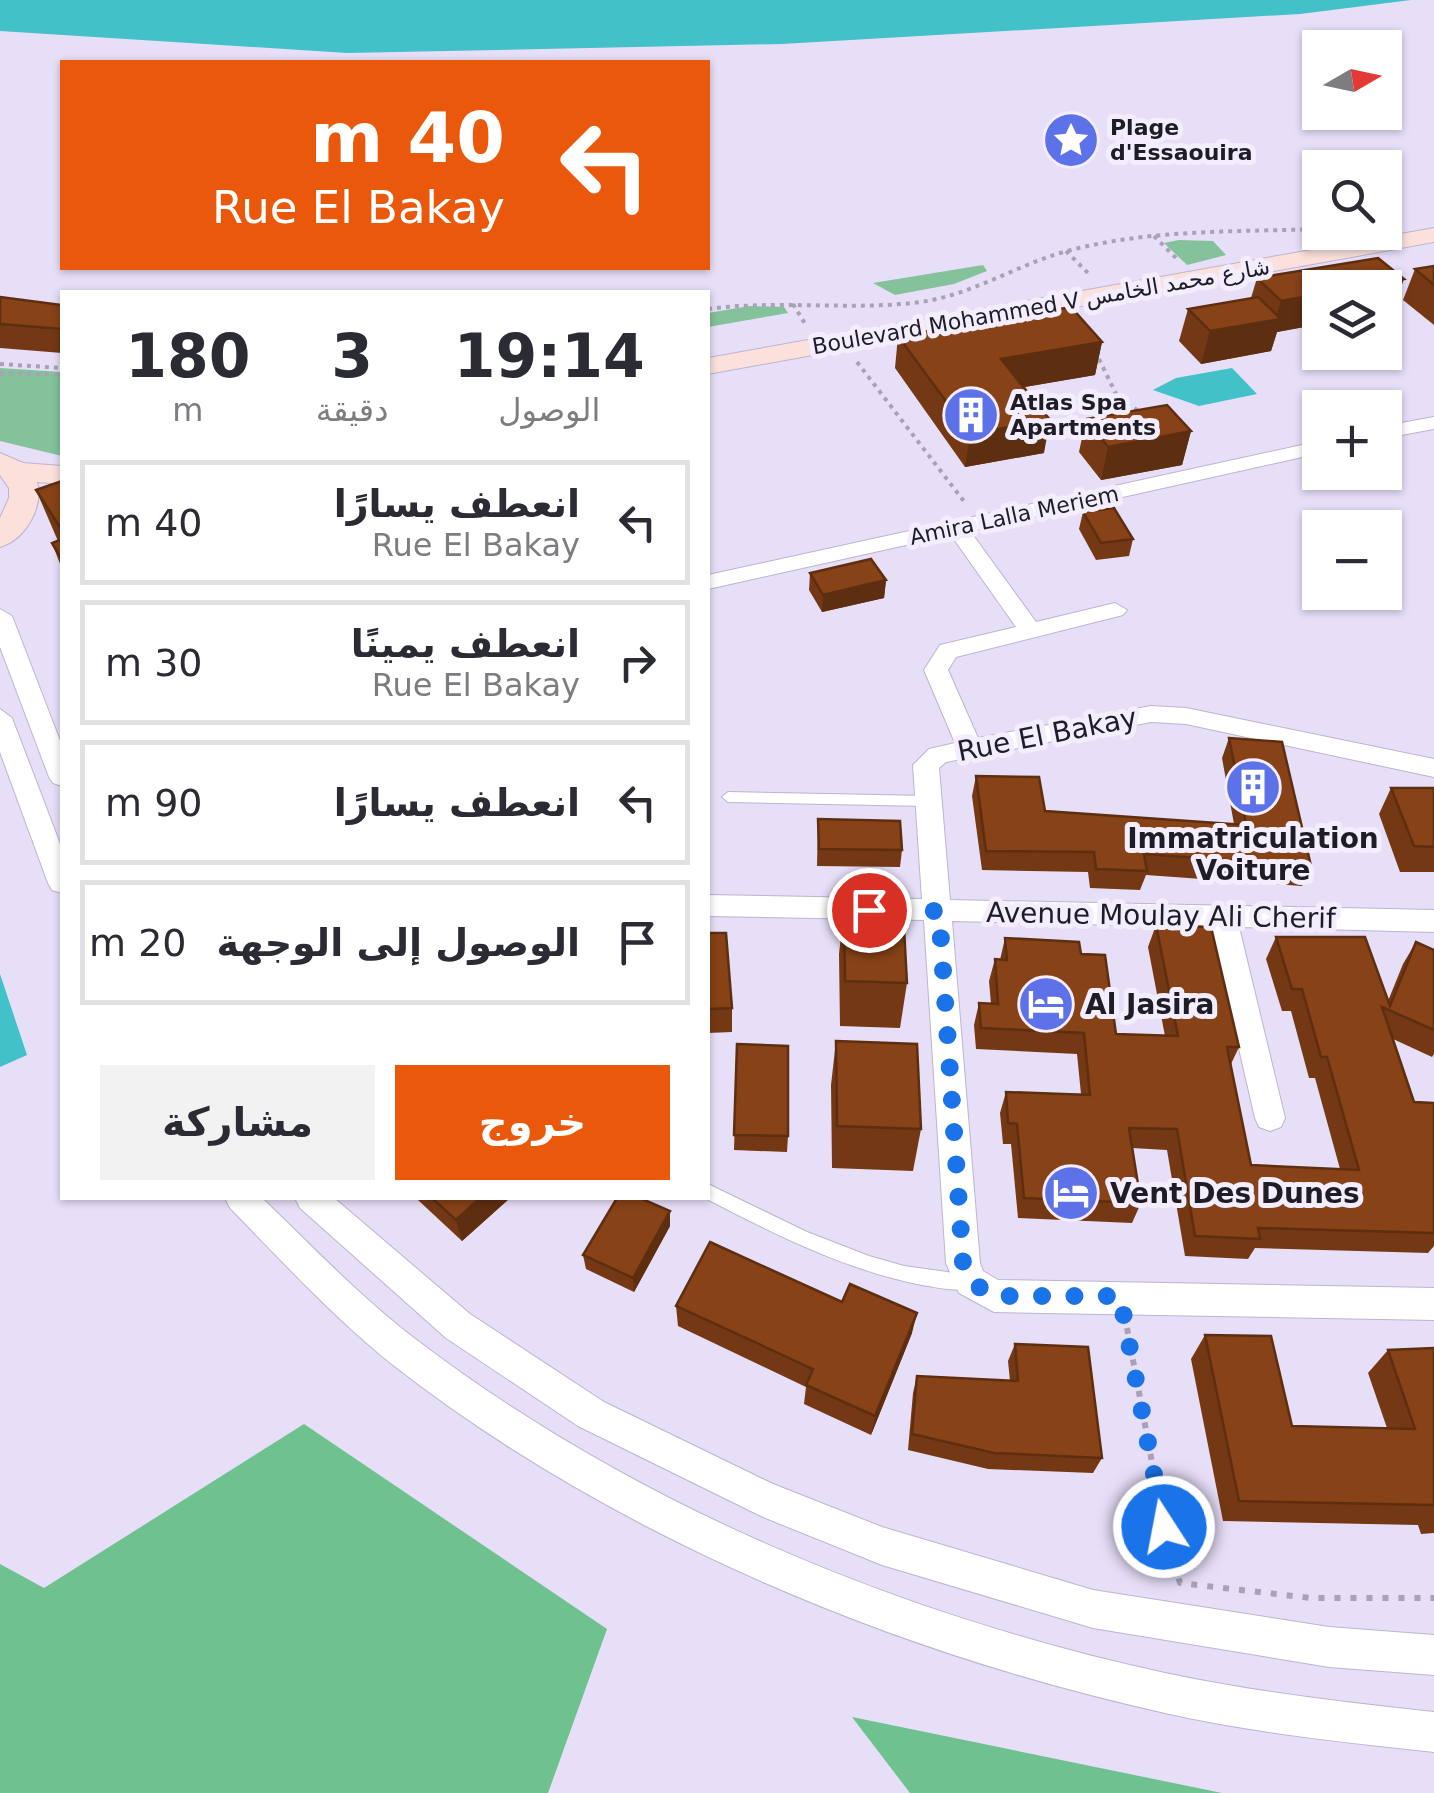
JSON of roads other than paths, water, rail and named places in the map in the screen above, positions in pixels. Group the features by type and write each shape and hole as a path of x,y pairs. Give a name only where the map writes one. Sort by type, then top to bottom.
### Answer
{"street":[{"name":"Boulevard Mohammed V شارع محمد الخامس","path":"710,366 1434,236"},
{"path":"1402,429 1434,423"},
{"name":"Amira Lalla Meriem","path":"710,582 1302,451"},
{"path":"9,467 60,475"},
{"path":"9,467 25,484 27,499 10,526"},
{"path":"10,526 60,499"},
{"path":"956,528 1031,631"},
{"path":"970,749 936,670 948,652 1116,610"},
{"path":"0,616 60,772"},
{"name":"Rue El Bakay","path":"971,1282 963,1263 926,766 938,755 1151,714 1186,716 1434,768"},
{"path":"0,718 60,878"},
{"name":"Avenue Moulay Ali Cherif","path":"710,906 1434,921"},
{"path":"1222,916 1270,1118"},
{"path":"243,1200 338,1294 427,1370 566,1462 740,1554 974,1645 1218,1702 1338,1725 1434,1732"},
{"path":"313,1200 458,1326 591,1414 763,1499 882,1546 1093,1608 1329,1647 1434,1655"},
{"path":"971,1282 994,1296 1434,1304"}],"lane":[{"path":"728,797 928,802"},
{"path":"710,1192 802,1240 938,1283 971,1282"}],"place":[{"name":"Plage d'Essaouira","path":"1071,140"},
{"name":"Atlas Spa Apartments","path":"971,415"},
{"name":"Immatriculation Voiture","path":"1253,787"},
{"name":"Al Jasira","path":"1046,1004"},
{"name":"Vent Des Dunes","path":"1071,1193"}]}
